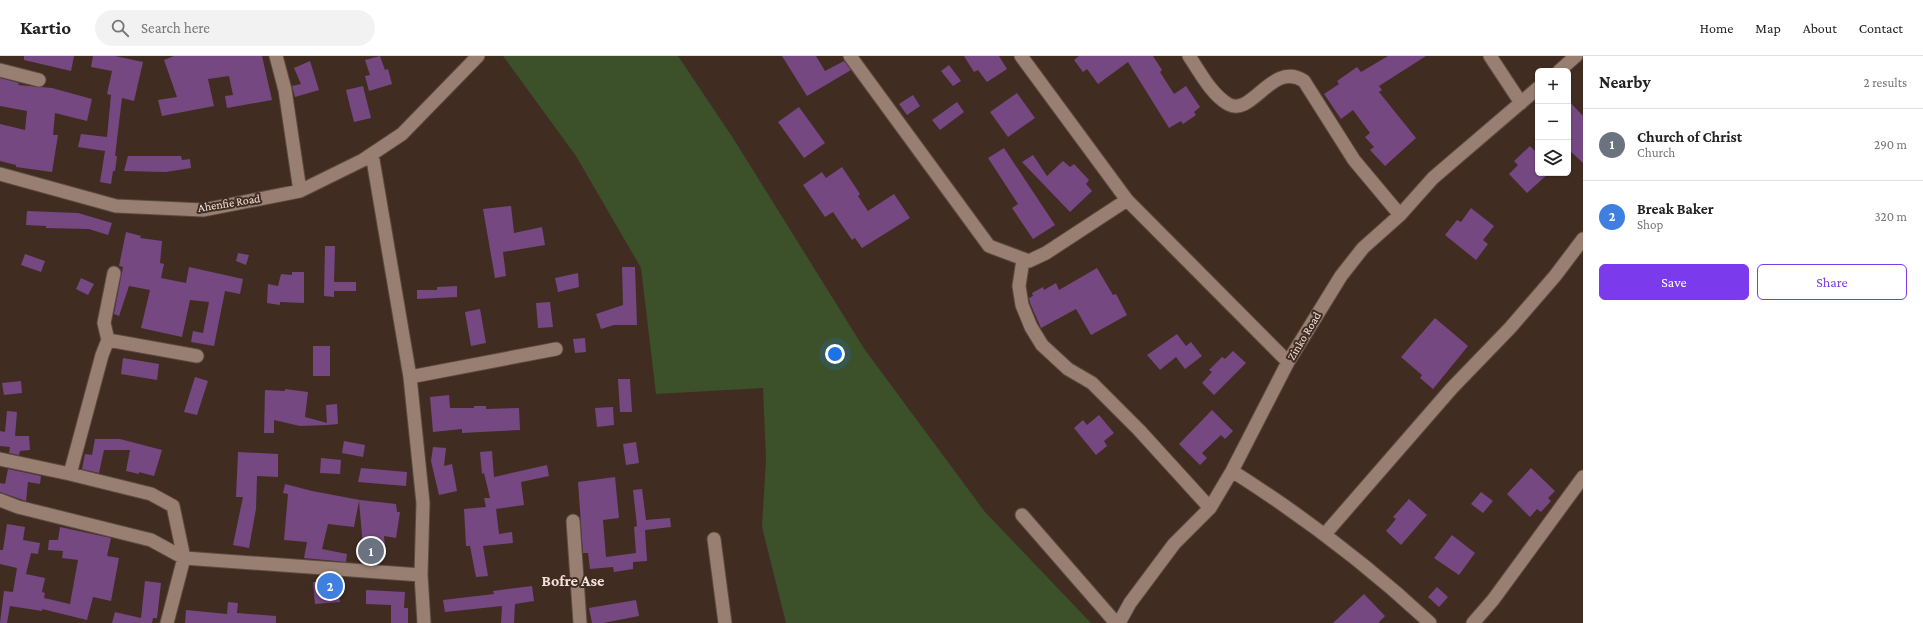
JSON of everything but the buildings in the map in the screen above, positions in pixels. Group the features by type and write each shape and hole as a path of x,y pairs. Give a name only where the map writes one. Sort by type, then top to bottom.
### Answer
{"street":[{"path":"276,56 285,90 300,191"},
{"name":"Ahenfie Road","path":"0,174 116,206 203,210 300,191 363,160 402,134 478,56"},
{"path":"850,56 989,246 1023,260 1029,260 1046,253 1127,200"},
{"path":"1021,56 1127,200 1288,362"},
{"path":"1189,56 1213,90 1230,105 1239,107 1246,104 1263,88 1276,81 1289,76 1296,76 1304,81 1354,160 1400,215"},
{"path":"1490,56 1521,103"},
{"path":"1562,68 1576,56"},
{"path":"0,70 39,80"},
{"name":"Zinko Road","path":"1118,623 1130,603 1174,544 1210,508 1232,471 1288,362 1340,276 1363,248 1400,215 1433,178 1535,91"},
{"path":"372,154 410,377 424,503 421,575 424,623"},
{"path":"1325,534 1452,388 1510,328 1555,276 1583,239"},
{"path":"1023,260 1019,286 1022,305 1031,326 1042,344 1068,369 1092,383 1139,430 1210,508"},
{"path":"70,474 102,355 108,340 104,323 114,274"},
{"path":"108,340 197,356"},
{"path":"410,377 556,349"},
{"path":"0,459 151,494 173,506 184,558 167,623"},
{"path":"1232,471 1281,502 1325,534 1372,572 1430,623"},
{"path":"1473,623 1493,600 1583,476"},
{"path":"0,500 18,507 150,540 184,558 421,575"},
{"path":"1022,514 1118,623"},
{"path":"573,521 580,623"},
{"path":"714,539 725,623"}],"green space":[{"path":"503,56 678,56 733,138 865,350 985,512 1091,623 786,623 762,527 766,459 763,388 656,394 641,268 576,156"}],"place":[{"name":"Church of Christ","path":"371,551"},
{"name":"Break Baker","path":"330,586"}],"district":[{"name":"Bofre Ase","path":"573,580"}]}
